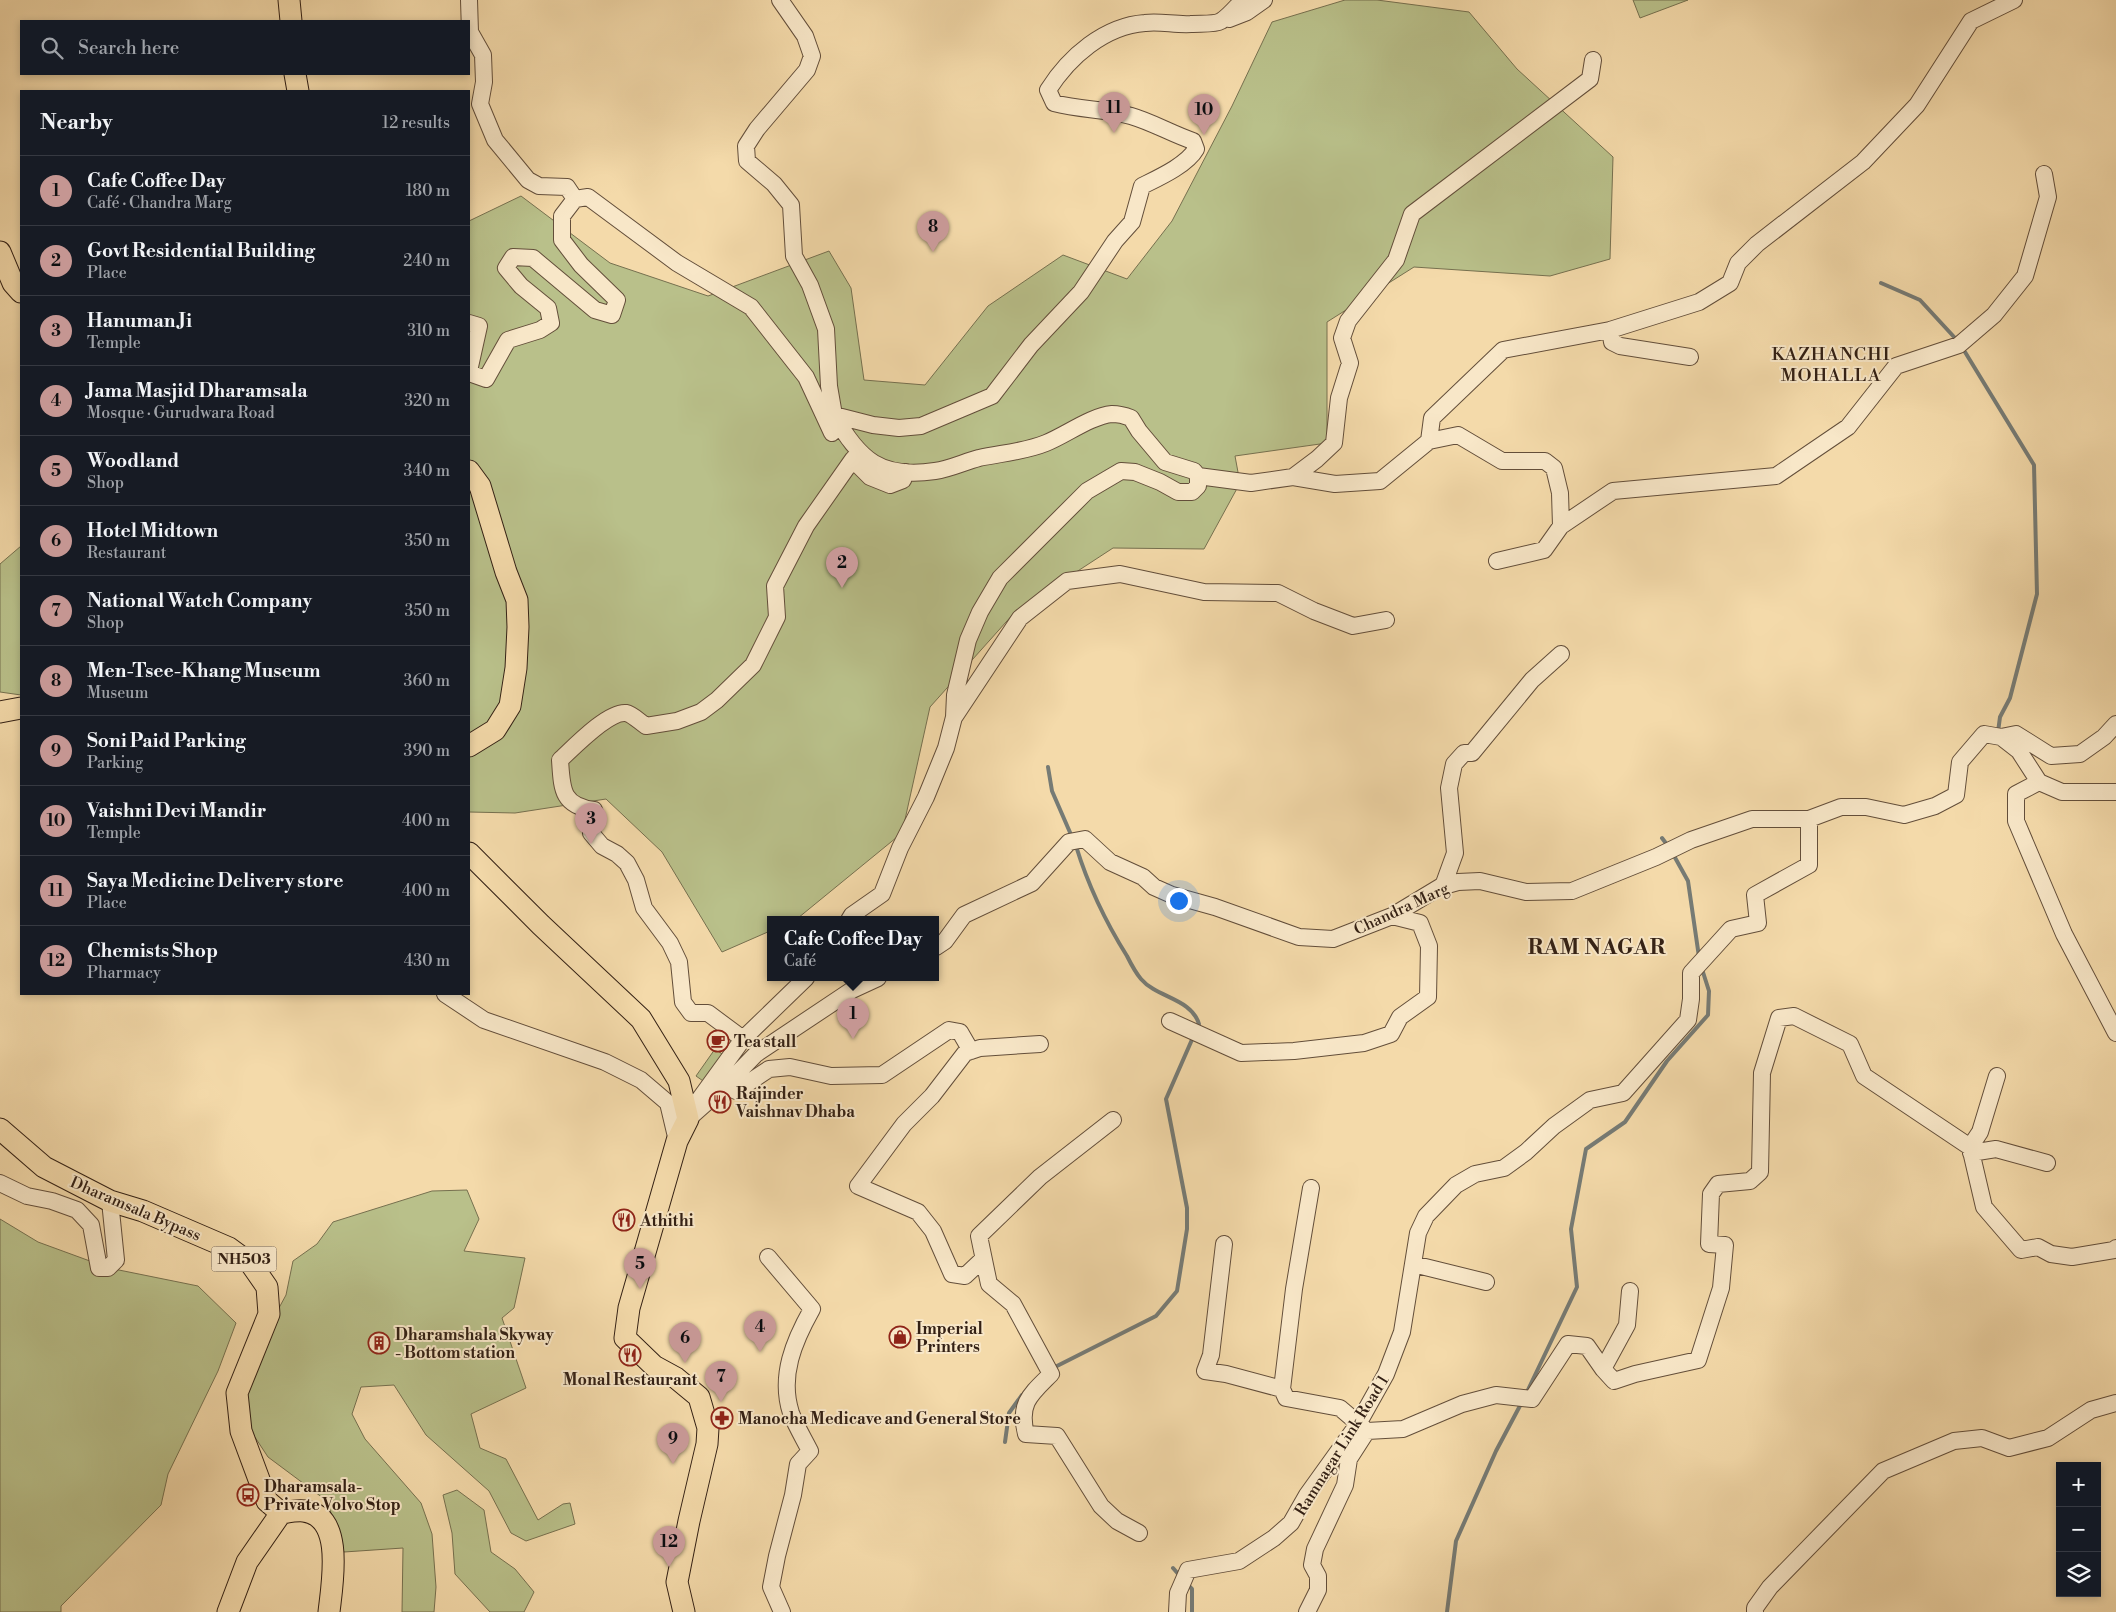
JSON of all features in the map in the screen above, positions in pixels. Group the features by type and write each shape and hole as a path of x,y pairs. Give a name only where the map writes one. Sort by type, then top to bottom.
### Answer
{"main road":[{"path":"289,0 291,20"},
{"path":"296,75 298,90"},
{"path":"0,252 13,283 20,291"},
{"path":"470,473 480,486 506,572 517,600 518,627 516,668 510,706 495,730 470,745"},
{"path":"0,712 20,708"},
{"path":"470,854 541,925 642,1019 679,1081 688,1119 677,1141 629,1308 625,1338 654,1366 676,1378 699,1397 708,1428 707,1444 677,1582 684,1612"},
{"name":"Dharamsala Bypass","path":"0,1128 44,1167 110,1200 143,1210 229,1248 251,1264 266,1287 269,1314 238,1392 241,1431 268,1501 281,1513"},
{"path":"228,1612 247,1562 281,1513 303,1510 318,1515 327,1526 333,1545 334,1572 328,1612"}],"street":[{"path":"469,0 470,20"},
{"path":"780,0 805,36 812,56 807,70 746,146 747,161 774,184 791,205 794,256 810,285 826,329 829,386 834,415 846,437 872,464 890,470 906,472 935,471 978,459 1014,453 1039,446 1058,438 1076,427 1113,414 1131,418 1139,431 1166,462 1194,471 1198,476 1198,486 1192,492 1178,492 1135,472 1121,471 1087,491 1000,578 980,612 968,640 955,695 954,717 936,773 900,848 882,894 851,916"},
{"path":"1220,22 1243,0"},
{"path":"834,415 873,425 899,428 921,426 992,396 1031,345 1081,292 1115,241 1132,222 1142,186 1159,178 1192,156 1196,149 1193,141 1176,136 1133,117 1103,110 1070,107 1054,103 1048,90 1064,67 1074,58 1103,37 1125,26 1146,22 1184,24 1220,22 1236,18 1264,0"},
{"path":"1429,441 1432,418 1503,350 1610,330 1699,302 1730,283 1738,263 1757,244 1863,162 1917,105 1971,21 2014,0"},
{"path":"470,32 483,54 484,82 480,104 495,140 528,180 539,186 567,188 575,200"},
{"path":"1293,477 1334,443 1339,398 1350,363 1342,338 1348,321 1396,260 1412,214 1590,79 1593,60"},
{"path":"1497,561 1544,550 1561,526 1613,491 1776,476 1848,427 1896,366 1959,345 1994,315 2025,276 2048,197 2044,174"},
{"path":"470,372 486,379 508,340 540,330 551,323 548,308 520,286 506,268 513,257 534,258 595,310 612,315 617,300 580,265 562,240 562,216 575,200 588,197 677,263 751,307 806,377 836,443 870,477 890,485 903,480 906,472"},
{"path":"470,323 479,326 470,367"},
{"path":"1610,330 1612,342 1620,346 1690,357"},
{"path":"1198,476 1251,483 1293,477 1335,484 1380,481 1429,441 1458,436 1502,461 1545,461 1554,468 1560,493 1561,526"},
{"path":"743,1039 708,1013 691,1013 683,1002 679,962 670,943 644,908 636,880 627,863 617,854 602,846 591,833 597,818 594,810 582,809 570,802 564,790 560,760 599,725 618,714 627,713 646,726 677,721 701,712 737,682 753,665 776,617 775,586 806,526 853,460"},
{"path":"954,717 1020,618 1067,581 1120,574 1204,592 1278,592 1314,611 1353,626 1386,620"},
{"path":"1443,886 1454,853 1449,788 1454,764 1464,753 1472,753 1532,680 1561,654"},
{"path":"2001,737 2016,734 2051,756 2080,754 2104,737 2116,724"},
{"name":"Chandra Marg","path":"939,945 945,941 964,915 1032,883 1077,841 1110,862 1143,877 1154,887 1163,891 1215,907 1299,937 1333,939 1392,916 1443,886 1458,882 1480,881 1526,892 1572,891 1656,857 1691,840 1752,819 1808,819 1841,808 1866,807 1904,815 1935,806 1956,794 1960,762 1984,734 2001,737"},
{"path":"2001,737 2019,750 2039,782 2062,792 2116,792"},
{"path":"2039,782 2016,794 2016,821 2064,934 2116,1033"},
{"name":"Ramnagar Link Road 1","path":"1177,1612 1178,1593 1188,1570 1239,1560 1274,1538 1291,1523 1307,1495 1363,1427 1402,1332 1418,1233 1426,1216 1456,1185 1475,1174 1504,1168 1526,1152 1554,1126 1590,1100 1623,1093 1688,1020 1691,1000 1691,973 1731,929 1758,923 1755,895 1809,865 1808,819"},
{"path":"1170,1021 1242,1053 1294,1051 1364,1043 1391,1034 1400,1016 1428,997 1429,946 1420,923 1392,916"},
{"path":"688,1119 702,1094 743,1039 803,981"},
{"path":"688,1119 724,1087 756,1054 852,990 872,981"},
{"path":"446,995 484,1020 605,1062 641,1080 668,1103 677,1141"},
{"path":"1312,1188 1294,1289 1282,1389 1286,1398 1340,1408 1363,1427 1403,1429 1462,1404 1496,1395 1532,1399 1568,1344 1587,1346 1614,1381 1635,1374 1698,1360 1721,1288 1725,1245 1709,1244 1711,1194 1718,1184 1750,1181 1760,1172 1762,1073 1779,1018 1794,1016 1850,1044 1864,1076 1970,1150 1996,1149 2047,1163"},
{"path":"724,1087 736,1090 768,1069 790,1067 832,1076 882,1076 949,1030 960,1032 971,1051"},
{"path":"983,1259 965,1276 952,1274 933,1231 918,1212 858,1186 904,1124 932,1096 965,1053 980,1048 1040,1044"},
{"path":"1997,1076 1980,1132 1970,1150 1984,1207 2022,1250 2038,1247 2051,1254 2072,1257 2114,1250 2116,1248"},
{"path":"1113,1120 1040,1177 979,1236 989,1284 1013,1304 1052,1374 1026,1399 1022,1420 1026,1434 1057,1436 1101,1506 1117,1520 1139,1533"},
{"path":"0,1183 26,1196 52,1201 77,1210 90,1225 99,1268 108,1268 116,1260 110,1200"},
{"path":"1224,1244 1211,1355 1206,1372 1226,1374 1282,1389"},
{"path":"768,1258 812,1309 797,1335 789,1360 786,1390 792,1413 810,1451 798,1464 793,1495 771,1587 782,1612"},
{"path":"1413,1264 1486,1282"},
{"path":"1603,1369 1627,1324 1630,1291"},
{"path":"1755,1612 1755,1608 1770,1587 1884,1470 1954,1441 1982,1438 2009,1448 2048,1438 2091,1410 2116,1403"},
{"path":"1307,1612 1318,1590 1318,1576 1312,1565 1315,1549 1345,1485 1349,1459 1363,1427"}],"green space":[{"path":"1345,0 1377,0 1469,12 1517,69 1613,157 1610,259 1550,276 1414,267 1327,322 1327,443 1235,456 1240,483 1204,549 1113,548 1015,612 930,707 902,833 800,916 767,916 767,932 722,952 662,852 606,799 515,813 470,812 470,221 521,196 610,263 708,296 829,251 851,288 864,380 925,385 988,306 1063,255 1127,279 1172,221 1232,106 1272,22"},
{"path":"1633,0 1688,0 1640,18"},
{"path":"20,547 20,695 0,692 0,564"},
{"path":"715,1049 725,1056 706,1083 696,1076"},
{"path":"467,1190 479,1219 464,1251 525,1258 514,1308 502,1318 526,1388 471,1414 480,1448 506,1459 538,1520 563,1504 570,1503 575,1524 526,1541 511,1533 489,1491 426,1435 394,1385 361,1387 352,1414 365,1439 421,1503 432,1534 436,1587 434,1612 402,1612 403,1548 344,1552 327,1501 268,1457 241,1416 243,1374 286,1295 293,1261 317,1244 333,1222 432,1191"},
{"path":"0,1219 38,1242 109,1268 198,1286 236,1323 218,1371 168,1474 161,1505 61,1606 61,1612 0,1612"},
{"path":"457,1490 484,1510 491,1552 515,1569 534,1592 524,1612 490,1612 455,1574 452,1533 443,1495"}],"waterway":[{"path":"1881,283 1920,300 1955,338"},
{"path":"1965,352 2034,465 2037,594 2010,698 2000,717 1998,732"},
{"path":"1048,767 1052,791 1072,837"},
{"path":"1662,838 1668,846"},
{"path":"1076,846 1086,875 1111,930 1137,974 1148,985 1189,1009 1195,1015 1199,1024 1197,1029"},
{"path":"1673,854 1688,881 1699,957"},
{"path":"1526,1394 1577,1287 1571,1229 1586,1149 1625,1122 1667,1061 1708,1015 1709,991 1702,969"},
{"path":"1053,1368 1156,1316 1177,1291 1187,1229 1187,1208 1166,1099 1194,1035"},
{"path":"1005,1442 1009,1413 1022,1395"},
{"path":"1447,1612 1456,1541 1496,1451 1522,1402"},
{"path":"1173,1568 1180,1576"},
{"path":"1186,1583 1192,1589 1192,1612"}],"place":[{"name":"Saya Medicine Delivery store","path":"1114,133"},
{"name":"Vaishni Devi Mandir","path":"1204,135"},
{"name":"Men-Tsee-Khang Museum","path":"933,252"},
{"name":"Govt Residential Building","path":"842,588"},
{"name":"Hanuman Ji","path":"591,844"},
{"name":"Cafe Coffee Day","path":"853,1039"},
{"name":"Tea stall","path":"718,1041"},
{"name":"Rajinder Vaishnav Dhaba","path":"720,1102"},
{"name":"Athithi","path":"624,1220"},
{"name":"Woodland","path":"640,1289"},
{"name":"Imperial Printers","path":"900,1337"},
{"name":"Dharamshala Skyway - Bottom station","path":"379,1343"},
{"name":"Jama Masjid Dharamsala","path":"760,1352"},
{"name":"Monal Restaurant","path":"630,1355"},
{"name":"Hotel Midtown","path":"685,1363"},
{"name":"National Watch Company","path":"721,1402"},
{"name":"Manocha Medicave and General Store","path":"722,1418"},
{"name":"Soni Paid Parking","path":"673,1464"},
{"name":"Dharamsala- Private Volvo Stop","path":"248,1495"},
{"name":"Chemists Shop","path":"669,1567"}],"district":[{"name":"KAZHANCHI MOHALLA","path":"1831,364"},
{"name":"RAM NAGAR","path":"1597,947"}]}
